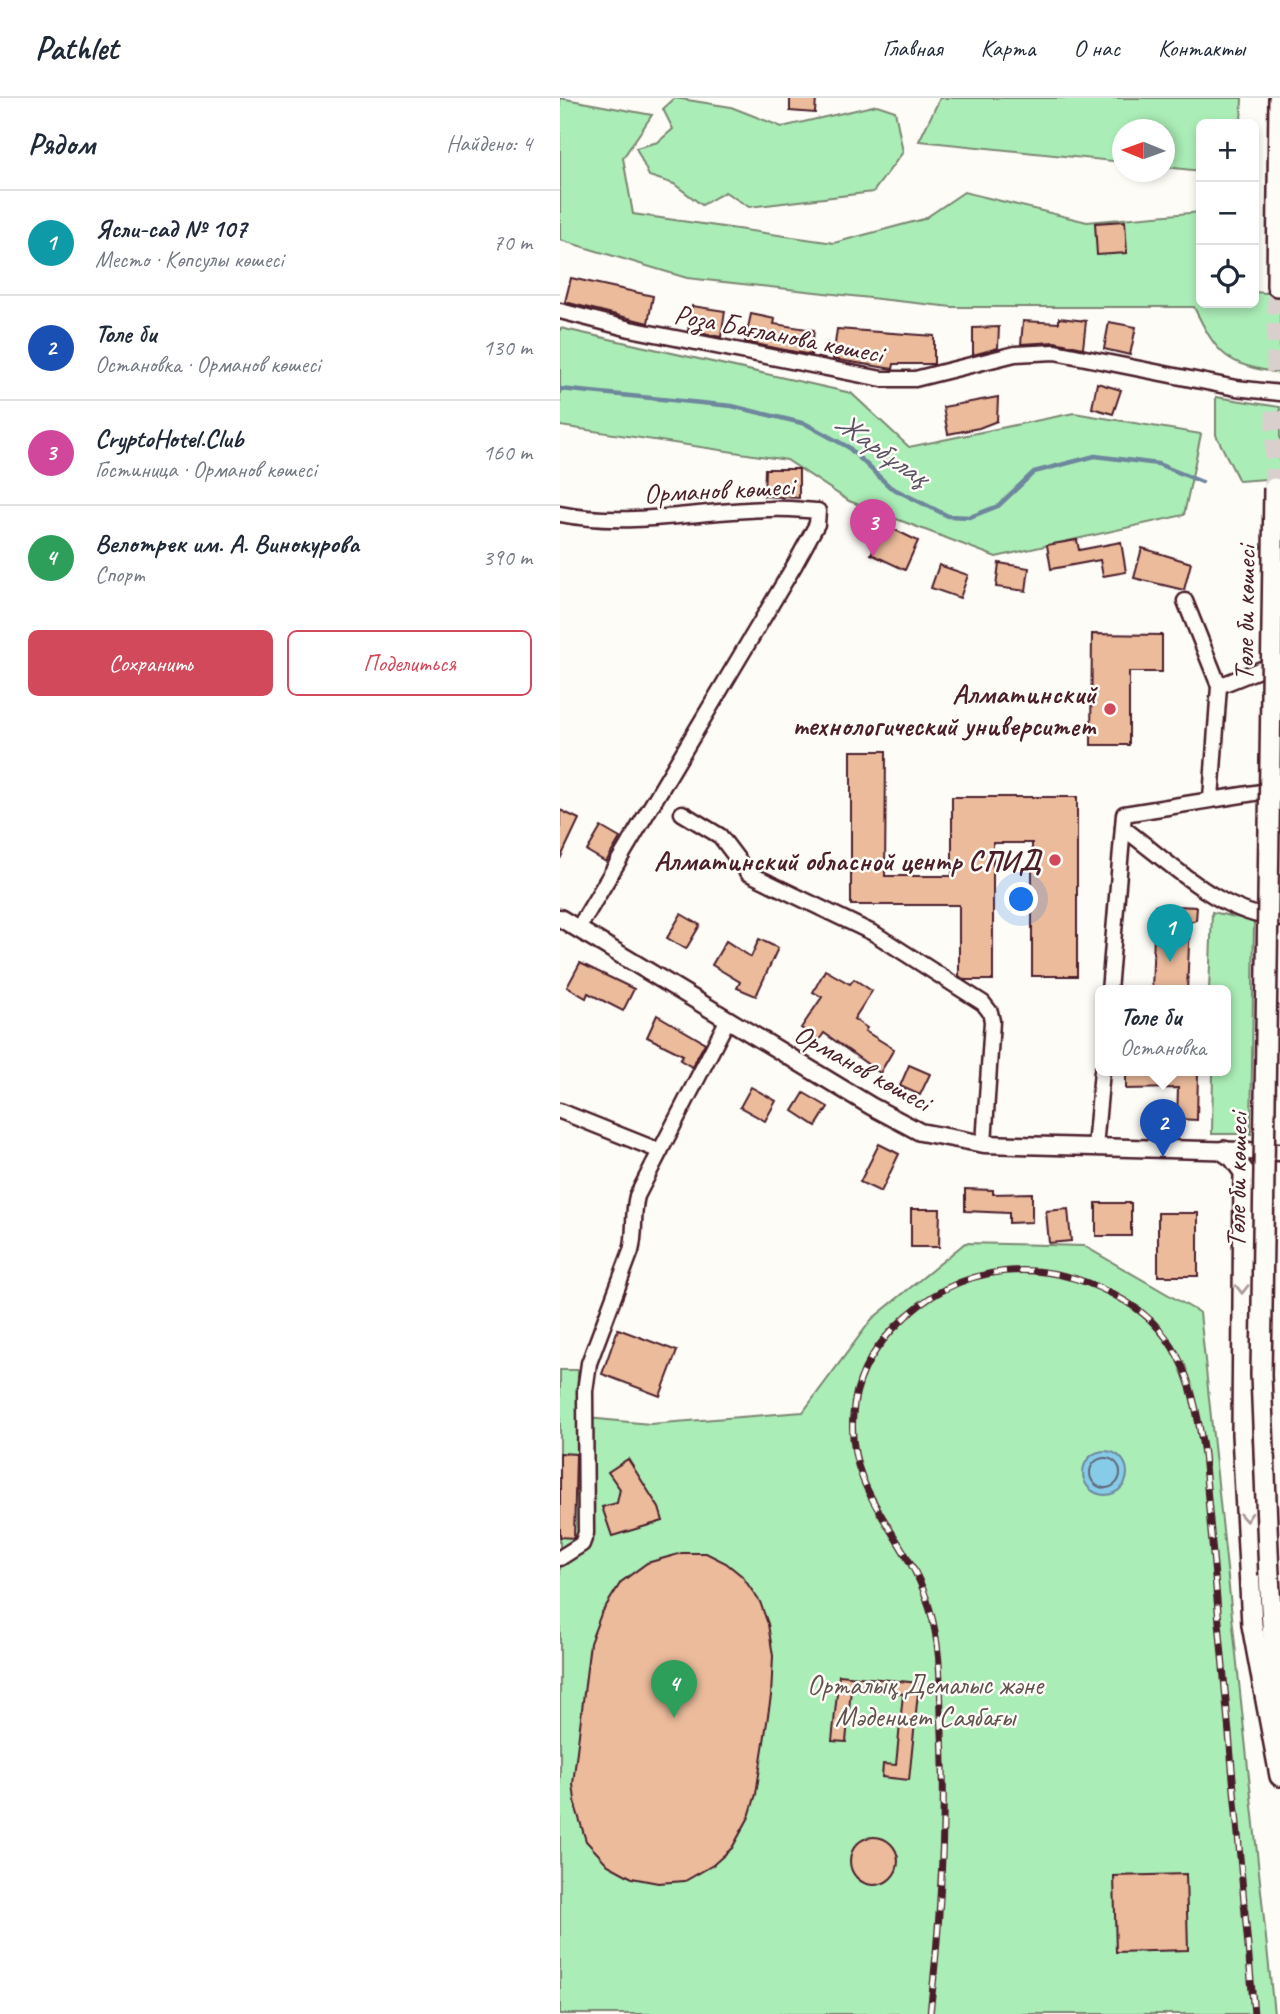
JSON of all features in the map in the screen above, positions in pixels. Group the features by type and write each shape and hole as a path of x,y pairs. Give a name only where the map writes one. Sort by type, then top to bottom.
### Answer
{"main road":[{"path":"1277,286 1279,98"},
{"name":"Төле би көшесі","path":"1274,488 1261,1375 1269,1575 1280,1747"},
{"path":"1224,1151 1240,1164 1244,1172 1242,1434 1252,1625 1280,1776"},
{"path":"1242,1202 1259,1186 1280,1183"}],"street":[{"name":"Роза Бағланова көшесі","path":"560,311 630,329 882,379 915,379 1015,354 1055,352 1236,388 1280,393"},
{"name":"Орманов көшесі","path":"560,514 597,520 770,509 818,511 817,524 794,566 578,929"},
{"path":"1185,601 1219,686 1211,799"},
{"path":"1219,686 1280,662"},
{"path":"1110,985 1124,814 1280,789"},
{"path":"682,813 720,836 748,873 874,934 984,1003 992,1021 984,1144"},
{"path":"1123,828 1231,907 1262,917 1280,919"},
{"name":"Орманов көшесі","path":"560,918 920,1132 984,1144 1280,1152"},
{"path":"560,1558 582,1544 586,1533 585,1391 589,1363 631,1251 634,1238 632,1212 637,1196 728,1019"},
{"path":"1095,1147 1102,1076"},
{"path":"560,1111 660,1151"}],"green space":[{"path":"560,98 652,115 623,158 633,214 834,243 924,219 964,192 1087,222 1196,212 1196,308 1259,308 1259,292 1280,294 1280,373 1247,366 1225,355 1217,347 1194,307 952,307 687,278 560,240"},
{"path":"675,98 731,107 782,127 877,105 895,111 903,152 873,192 749,207 725,192 702,205 674,184 649,176 636,148 658,142 673,129 663,109"},
{"path":"940,98 1242,98 1241,119 1196,119 1196,170 1175,168 1175,119 1112,119 1112,161 919,141"},
{"path":"560,328 851,393 909,447 1074,413 1201,434 1184,515 996,557 849,501 787,460 560,426"},
{"path":"1216,397 1280,407 1280,478 1239,481 1216,435"},
{"path":"1212,912 1254,921 1251,1134 1212,1134 1213,1076 1231,1076 1231,985 1209,985"},
{"name":"Орталық Демалыс және Мәдениет Саябағы","path":"965,1243 1084,1246 1200,1313 1274,2014 560,2014 560,1370 578,1370 577,1417 650,1424 803,1412 872,1319"}],"water":[{"path":"1105,1451 1114,1452 1121,1457 1126,1464 1126,1482 1121,1489 1114,1494 1105,1495 1096,1494 1089,1489 1084,1482 1083,1473 1084,1464 1089,1457 1096,1452"}],"building":[{"path":"790,98 816,98 815,113 790,111"},
{"path":"1125,221 1127,253 1097,255 1095,223"},
{"path":"571,278 653,296 648,323 565,302"},
{"path":"692,306 725,311 721,337 688,331"},
{"path":"751,314 775,319 774,324 814,330 811,355 745,342"},
{"path":"1059,318 1086,321 1083,348 1055,342 1021,344 1023,321 1059,323"},
{"path":"1109,322 1136,327 1130,355 1104,349"},
{"path":"999,327 998,348 973,355 973,328"},
{"path":"837,329 934,336 934,364 894,364 893,369 833,359"},
{"path":"1097,383 1121,390 1113,414 1092,408"},
{"path":"998,397 997,421 979,428 948,434 943,407"},
{"path":"765,469 799,469 799,498 764,496"},
{"path":"885,525 918,541 905,570 871,554"},
{"path":"1077,540 1079,550 1121,542 1126,572 1103,576 1100,560 1051,569 1047,545"},
{"path":"1142,548 1191,563 1184,590 1134,578"},
{"path":"999,563 1029,568 1026,591 996,587"},
{"path":"939,565 968,575 960,598 931,588"},
{"name":"Алматинский технологический университет","path":"1092,634 1162,635 1162,672 1129,672 1129,745 1091,745"},
{"name":"Алматинский обласной центр СПИД","path":"851,751 886,751 885,876 952,876 952,797 1077,797 1077,976 1032,976 1032,843 993,843 993,980 965,980 959,976 959,905 851,905"},
{"path":"560,810 579,819 560,859"},
{"path":"601,827 620,838 606,862 587,851"},
{"path":"1155,905 1197,907 1196,920 1190,922 1187,985 1152,985"},
{"path":"681,914 700,925 686,949 667,938"},
{"path":"759,939 778,948 756,996 737,988 740,982 712,965 726,941 751,957"},
{"path":"580,963 634,989 623,1011 588,993 586,998 567,987"},
{"path":"825,970 850,984 854,979 872,991 854,1019 867,1028 865,1031 894,1049 880,1073 824,1033 819,1040 801,1028 822,997 813,992"},
{"path":"657,1015 705,1043 692,1067 680,1060 683,1055 647,1037"},
{"path":"909,1065 930,1074 920,1095 900,1086"},
{"path":"1126,1076 1198,1076 1197,1120 1177,1119 1178,1088 1126,1089"},
{"path":"751,1087 776,1101 765,1121 740,1107"},
{"path":"804,1093 828,1107 816,1126 793,1111"},
{"path":"879,1144 899,1154 881,1192 860,1182"},
{"path":"965,1189 993,1190 993,1194 1032,1193 1032,1222 1009,1223 1009,1213 965,1211"},
{"path":"1096,1203 1131,1203 1131,1236 1096,1236"},
{"path":"911,1209 940,1209 939,1247 911,1247"},
{"path":"1068,1209 1071,1241 1049,1243 1046,1211"},
{"path":"1158,1213 1198,1213 1198,1276 1158,1276"},
{"path":"618,1329 677,1351 660,1396 602,1374"},
{"path":"560,1453 576,1454 574,1538 560,1537"},
{"path":"628,1459 659,1508 663,1521 612,1536 602,1507 617,1503 620,1489 608,1472"},
{"path":"682,1553 706,1553 726,1563 742,1576 760,1602 768,1624 773,1656 771,1696 756,1794 749,1817 732,1848 713,1865 685,1881 658,1883 632,1878 608,1865 586,1841 576,1808 573,1784 590,1643 601,1614 621,1582 647,1563"},
{"path":"839,1675 919,1683 909,1780 882,1777 883,1764 896,1765 903,1694 851,1689 846,1742 832,1741"},
{"path":"874,1837 883,1838 891,1844 897,1852 897,1870 891,1878 883,1884 874,1885 865,1884 857,1878 851,1870 850,1861 851,1852 857,1844 865,1838"},
{"path":"1186,1874 1188,1950 1116,1952 1114,1876"}],"waterway":[{"name":"Жарбұлақ","path":"560,389 732,406 806,424 848,447 890,487 948,516 970,517 998,506 1034,472 1095,456 1158,464 1202,482"}],"tunnel":[{"path":"1274,488 1277,286"}],"railway":[{"path":"930,2014 940,1902 943,1826 943,1751 938,1649 930,1610 921,1584 869,1494 859,1470 854,1444 854,1402 861,1379 878,1347 919,1305 946,1288 975,1277 1004,1271 1034,1271 1065,1276 1095,1286 1125,1301 1161,1331 1183,1367 1196,1409 1204,1454 1254,2014"}],"place":[{"name":"CryptoHotel.Club","path":"873,557"},
{"name":"Алматинский технологический университет","path":"1110,709"},
{"name":"Алматинский обласной центр СПИД","path":"1055,860"},
{"name":"Ясли-сад № 107","path":"1170,962"},
{"name":"Толе би","path":"1163,1157"},
{"name":"Велотрек им. А. Винокурова","path":"674,1718"}]}
